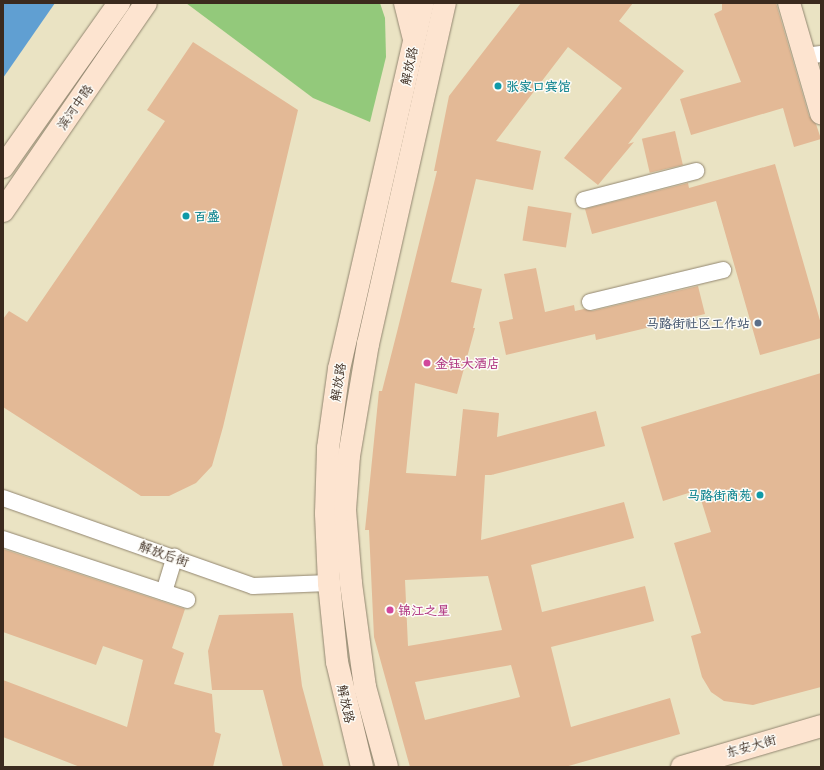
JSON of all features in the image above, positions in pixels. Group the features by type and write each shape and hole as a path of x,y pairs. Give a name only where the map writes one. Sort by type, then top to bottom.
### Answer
{"main road":[{"name":"滨河中路","path":"3,167 119,3"},
{"name":"滨河中路","path":"3,211 146,3"},
{"path":"405,3 414,43"},
{"name":"解放路","path":"362,767 337,662 329,583 327,460 339,369 423,3"},
{"name":"解放路","path":"387,767 365,687 351,583 345,510 349,456 368,344 445,3"},
{"path":"789,3 813,55 821,113"},
{"name":"东安大街","path":"682,767 821,726"}],"street":[{"path":"584,200 696,171"},
{"path":"590,302 723,270"},
{"name":"解放后街","path":"3,498 175,557 253,586 329,583"},
{"path":"3,538 187,600"},
{"path":"164,592 175,557"}],"green space":[{"path":"186,3 380,3 385,18 386,57 370,122 313,98"}],"water":[{"path":"3,3 55,3 3,78"}],"building":[{"path":"521,3 633,3 619,21 684,71 628,144 634,142 598,185 564,158 622,88 568,47 496,141 541,151 533,190 476,179 451,282 482,289 473,328 475,328 457,394 415,383 406,473 456,476 463,409 499,413 497,437 596,411 605,446 491,475 485,475 481,540 624,502 634,538 531,565 542,612 645,586 654,621 551,647 571,727 670,698 680,734 565,767 410,767 374,637 369,530 365,530 379,391 382,391 437,171 434,171 449,96","holes":["488,576 502,630 408,646 405,580","511,665 520,697 425,720 415,682"]},
{"path":"722,3 776,3 809,116 816,124 821,139 794,147 783,108 691,135 680,99 741,82 714,14 722,10"},
{"name":"百盛","path":"193,42 298,110 223,427 212,466 196,483 169,496 141,496 3,407 3,319 9,311 27,322 165,121 147,110"},
{"path":"675,131 683,165 650,173 642,139"},
{"path":"775,164 821,324 821,338 760,355 716,201 592,234 585,209 688,183 689,188"},
{"path":"528,206 571,213 566,247 523,241"},
{"path":"536,268 545,312 574,305 575,311 584,309 592,311 698,286 705,314 596,340 595,334 506,355 499,322 513,319 504,274"},
{"name":"马路街商苑","path":"821,373 821,687 753,705 724,701 711,692 702,677 691,636 701,633 674,543 711,532 698,490 663,501 641,427"},
{"path":"3,549 185,609 172,648 184,653 174,684 212,694 215,732 221,734 213,767 80,767 3,737 3,680 127,727 143,660 103,646 96,665 3,632"},
{"path":"293,613 302,686 324,767 283,767 263,690 212,690 208,651 219,615"}],"place":[{"name":"张家口宾馆","path":"498,86"},
{"name":"百盛","path":"186,216"},
{"name":"马路街社区工作站","path":"758,323"},
{"name":"金钰大酒店","path":"427,363"},
{"name":"马路街商苑","path":"760,495"},
{"name":"锦江之星","path":"390,610"}]}
